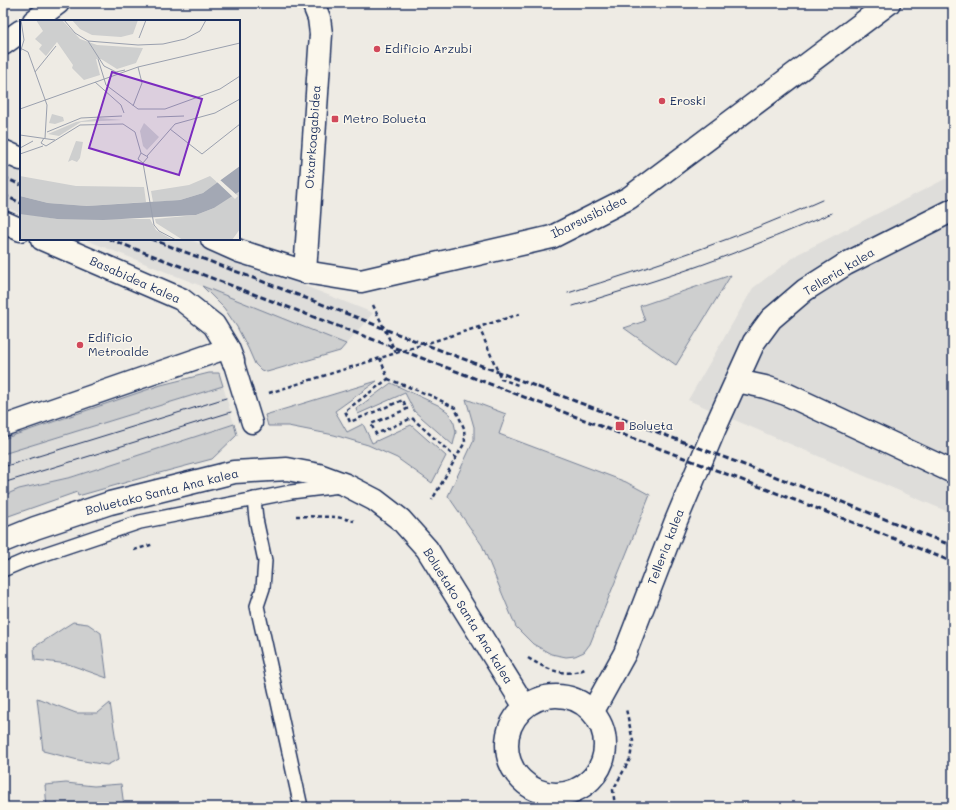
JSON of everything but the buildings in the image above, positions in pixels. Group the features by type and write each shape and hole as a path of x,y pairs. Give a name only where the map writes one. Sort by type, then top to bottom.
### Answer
{"street":[{"path":"35,20 58,3"},
{"name":"Otxarkoagabidea","path":"305,272 321,34 319,18 313,3"},
{"name":"Ibarsusibidea","path":"214,240 240,251 305,272 361,281 552,237 629,198 889,3"},
{"path":"3,44 20,32"},
{"path":"3,151 20,159"},
{"name":"Telleria kalea","path":"593,711 625,653 676,521 715,428 754,342 771,319 805,290 846,264 953,210"},
{"path":"3,222 20,230"},
{"name":"Basabidea kalea","path":"44,240 182,299 214,325 231,355 252,423"},
{"path":"3,426 231,355"},
{"path":"737,381 765,387 786,394 953,472"},
{"name":"Boluetako Santa Ana kalea","path":"3,541 35,528 110,503 234,472 287,469 319,475 346,485 375,500 401,520 427,549 526,707"},
{"path":"553,696 567,697 581,702 593,711 602,725 606,742 605,759 597,774 572,800 540,793 526,785 516,774 509,761 507,746 508,731 515,718 526,707 538,699 553,696"}],"lane":[{"path":"3,570 24,561 140,522 291,492 346,485"},
{"path":"254,499 256,519 265,561 263,588 257,606 301,807"}],"path":[{"path":"361,281 396,353"},
{"path":"246,400 520,314"},
{"path":"479,327 501,380 518,385"},
{"path":"380,358 388,379 432,396 455,408 464,428 465,442 432,500"},
{"path":"388,379 345,411 350,422 403,400 407,409 371,424 376,434 412,418 456,458"},
{"path":"256,519 305,515 337,517 356,522"},
{"path":"132,550 161,542"},
{"path":"526,657 551,670 574,673 588,667"},
{"path":"615,807 613,790 630,759 633,741 625,705"}],"shaded area":[{"path":"3,165 20,172 20,214 3,206"},
{"path":"953,175 953,514 688,400 753,288 798,254"},
{"path":"86,240 190,240 373,313 346,344"},
{"path":"731,275 676,365 624,328 645,321 640,306"},
{"path":"202,286 346,344 340,351 267,372 261,370 255,364 237,327 224,308"},
{"path":"209,373 219,373 223,386 3,454 3,439 161,385"},
{"path":"377,381 335,411 347,432 363,424 372,443 411,425 446,456 432,483 397,458 368,445 334,435 288,426 268,426 265,415"},
{"path":"391,383 438,405 448,412 454,423 456,432 453,445 414,411 405,393 358,414 356,409"},
{"path":"223,386 234,424 72,477 19,489 3,496 3,454"},
{"path":"466,399 506,414 499,434 626,482 650,495 590,644 584,652 575,656 566,657 551,654 533,644 516,627 482,545 448,496 474,440 474,427"},
{"path":"234,424 237,435 212,459 78,496 77,492 3,518 3,496 19,489 72,477"},
{"path":"73,622 88,624 101,633 107,678 68,664 35,660 34,647"},
{"path":"37,698 76,713 98,713 110,703 119,759 107,765 78,760 43,751"},
{"path":"66,783 94,786 121,784 124,806 47,807 45,785"}],"tram line":[{"path":"568,293 697,250 791,214 822,200"},
{"path":"573,306 700,265 757,244 832,213"},
{"path":"3,467 226,398"},
{"path":"3,483 231,412"}],"railway":[{"path":"3,177 20,185"},
{"path":"3,195 20,203"},
{"path":"112,240 834,515 953,562"},
{"path":"154,240 837,500 953,546"}],"place":[{"name":"Edificio Arzubi","path":"377,49"},
{"name":"Eroski","path":"662,101"},
{"name":"Metro Bolueta","path":"335,119"},
{"name":"Edificio Metroalde","path":"80,345"},
{"name":"Bolueta","path":"620,426"}]}
